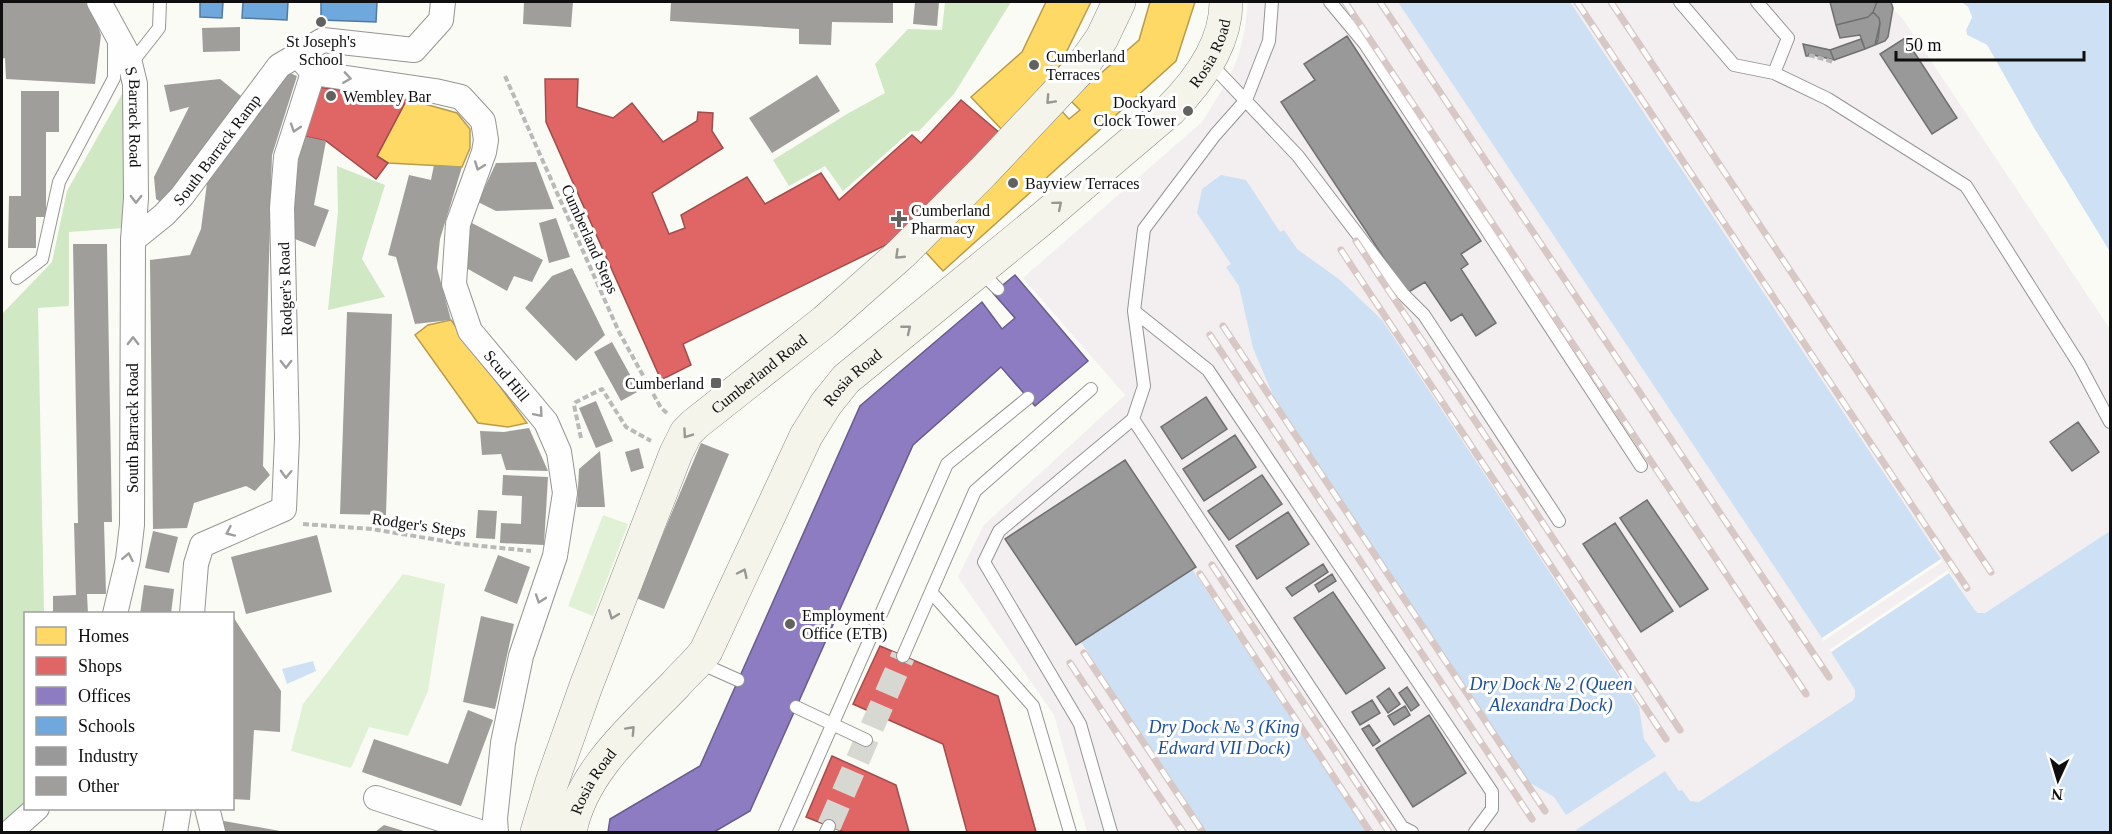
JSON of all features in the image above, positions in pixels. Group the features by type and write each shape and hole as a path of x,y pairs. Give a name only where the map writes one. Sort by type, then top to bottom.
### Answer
{"main road":[{"name":"Cumberland Road","path":"537,832 586,686 676,453 686,433 860,292 983,172 1081,68 1102,38 1119,2"},
{"name":"Rosia Road","path":"570,832 579,801 603,763 629,731 699,662 714,638 806,436 826,404 846,379 989,279 1187,93 1202,73 1219,40 1226,2"}],"street":[{"name":"S Barrack Road","path":"99,2 128,55 135,84 136,198 133,240"},
{"name":"South Barrack Ramp","path":"133,240 165,215 182,196 279,66 322,40 414,50 441,20 443,2"},
{"path":"297,54 313,73"},
{"name":"Scud Hill","path":"313,73 461,97 483,121 486,140 484,152 458,224 454,284 470,331 546,422 559,452 565,493 555,556 521,656 503,743 495,819 496,832"},
{"name":"Rodger's Road","path":"284,509 287,426 282,208 286,157 313,73"},
{"name":"South Barrack Road","path":"115,612 128,559 132,525 133,240"},
{"path":"192,612 196,564 202,545 284,509"},
{"path":"376,798 480,832"},
{"path":"10,832 35,810"},
{"path":"175,832 179,810"},
{"path":"208,810 213,832"}],"lane":[{"path":"130,65 159,28 160,2"},
{"path":"1111,832 1080,724 984,562 999,531 1133,419 1144,386 1134,311 1144,229 1215,135 1246,100 1269,41 1272,2"},
{"path":"1330,2 1365,44 1641,466"},
{"path":"1680,2 1734,65 1774,73 1828,99 1966,186 2079,364 2110,422"},
{"path":"1757,2 1788,38 1774,73"},
{"path":"17,278 42,259 59,182 114,78 114,31"},
{"path":"1209,61 1298,156 1403,294 1424,315 1559,521"},
{"path":"1134,311 1208,370 1492,792 1492,809 1475,832"},
{"path":"903,656 975,491 1091,390"},
{"path":"785,832 947,464 1028,398"},
{"path":"1133,419 1402,827 1412,832"},
{"path":"931,592 1033,706 1070,832"},
{"path":"699,662 738,680"},
{"path":"796,707 866,740"}],"path":[{"path":"1809,55 1834,62"},
{"name":"Cumberland Steps","path":"505,76 619,332 661,408"},
{"path":"563,471 579,451 582,442 574,405 602,389 626,427 664,449 676,453"},
{"name":"Rodger's Steps","path":"284,509 297,523 372,529 555,556"}],"shaded area":[{"path":"1248,2 1891,2 1893,9 1903,19 2110,329 2110,531 1985,613 1978,613 1974,609 1950,573 1831,652 1855,690 1855,697 1852,701 1699,802 1690,801 1679,792 1665,771 1577,830 1578,832 1087,832 1054,715 958,577 984,525 1125,395 1023,278 1202,122 1227,82 1238,57 1245,29"}],"green space":[{"path":"945,2 1011,2 954,94 919,131 911,131 843,191 825,166 789,186 773,160 885,93 875,64 908,29 942,30"},
{"path":"126,87 124,228 69,232 69,306 38,308 44,612 24,612 24,805 2,825 2,314 52,262 67,191"},
{"path":"337,166 385,185 362,259 385,297 328,310 338,212"},
{"path":"603,515 628,524 593,616 568,606"},
{"path":"403,574 445,584 428,691 408,736 369,727 351,768 291,751 303,704"}],"water":[{"path":"1398,2 1570,2 1941,559 1822,638"},
{"path":"1961,2 2110,2 2110,252 2034,128 1987,45 1967,35 1966,30 1972,17 1968,7"},
{"name":"Dry Dock № 2 (Queen Alexandra Dock)","path":"1221,175 1246,180 1280,232 1284,230 1297,249 1340,280 1382,320 1639,707 1644,739 1656,756 1566,815 1554,797 1527,781 1273,395 1253,348 1239,286 1226,267 1231,264 1197,213 1202,189"},
{"path":"2110,531 2110,832 1578,832 1576,830 1665,771 1679,791 1682,790 1690,801 1699,802 1852,701 1855,697 1855,690 1831,652 1949,573 1974,609 1978,613 1985,613"},
{"name":"Dry Dock № 3 (King Edward VII Dock)","path":"1192,569 1367,832 1207,832 1081,642"},
{"path":"313,661 316,671 287,684 282,669"}],"pier":[{"path":"1958,2 1968,7 1972,17 1966,30 1967,35 1987,45 2110,255 2032,130 1985,48 1964,37 1963,29 1969,17 1966,9"},
{"path":"1941,559 1942,562 1823,641 1822,638"},
{"path":"1948,570 1949,573 1831,652 1829,650"}],"building: Homes":[{"name":"Cumberland Terraces","path":"1046,2 1091,2 1054,77 1004,132 971,97 1022,52"},
{"name":"Bayview Terraces","path":"1150,2 1195,2 1176,61 943,271 920,246 1060,109 1069,119 1080,110 1070,100 1139,40"},
{"path":"407,99 457,113 470,129 470,148 462,167 388,163 377,156"},
{"path":"451,320 527,423 508,427 478,423 415,335 428,325"}],"building: Shops":[{"path":"545,79 578,79 577,107 613,118 632,103 663,142 697,121 698,112 713,113 712,131 723,148 652,193 669,234 685,228 681,215 747,177 765,204 821,173 839,200 912,135 921,143 961,100 1001,134 888,244 683,344 691,365 661,380 546,122"},
{"path":"317,87 407,99 377,156 388,163 376,179 326,141 303,136"},
{"path":"880,646 998,696 1036,832 967,832 943,744 853,704"},
{"path":"832,756 896,785 909,832 844,832 806,817"}],"building: Offices":[{"path":"1015,275 1088,361 1035,406 1001,367 913,445 750,811 714,832 608,832 610,819 700,766 860,406 982,302 1002,329 1015,318 993,293"}],"building: Schools":[{"path":"200,2 223,2 222,18 200,17"},
{"path":"243,2 288,2 287,20 242,18"},
{"path":"321,2 377,2 376,22 321,20"}],"building: Industry":[{"path":"1830,2 1877,2 1868,17 1836,25"},
{"path":"1877,2 1891,2 1893,8 1888,37 1885,41 1875,45 1878,40 1880,23 1879,18 1873,12"},
{"path":"1873,12 1879,18 1880,23 1875,45 1865,49 1860,35 1840,38 1836,25 1868,17"},
{"path":"1347,36 1481,241 1461,254 1468,264 1461,269 1496,323 1476,336 1462,314 1451,321 1425,282 1407,293 1281,102 1315,80 1304,64"},
{"path":"1905,38 1957,118 1932,134 1880,54"},
{"path":"1861,39 1865,49 1834,60 1830,50"},
{"path":"1803,44 1830,50 1834,60 1809,54 1806,56"},
{"path":"1206,397 1227,429 1182,459 1161,427"},
{"path":"2078,422 2099,452 2072,471 2050,442"},
{"path":"1235,435 1256,467 1204,501 1183,469"},
{"path":"1125,460 1196,567 1076,645 1005,539"},
{"path":"1262,475 1282,504 1229,540 1208,511"},
{"path":"1647,500 1708,589 1680,607 1620,518"},
{"path":"1288,512 1309,544 1257,579 1236,546"},
{"path":"1615,523 1673,611 1641,632 1583,544"},
{"path":"1323,564 1328,572 1292,596 1286,588"},
{"path":"1332,574 1336,581 1319,592 1315,585"},
{"path":"1333,592 1385,668 1346,694 1294,618"},
{"path":"1407,687 1419,705 1411,711 1399,693"},
{"path":"1389,688 1400,704 1388,713 1377,697"},
{"path":"1372,700 1380,713 1360,725 1352,712"},
{"path":"1405,706 1410,715 1394,725 1388,716"},
{"path":"1429,715 1466,773 1413,807 1376,749"},
{"path":"1369,725 1380,741 1373,746 1362,729"}],"building: Other":[{"path":"2,2 89,2 101,35 95,84 6,79 5,58 2,59"},
{"path":"524,2 573,2 571,27 523,24"},
{"path":"671,2 893,2 893,23 832,22 831,45 799,44 799,29 670,21"},
{"path":"915,2 939,2 937,26 913,24"},
{"path":"240,27 240,51 203,52 202,28"},
{"path":"285,71 297,76 272,155 263,466 270,475 255,491 246,486 194,503 187,528 153,529 150,260 190,255 201,229 207,183"},
{"path":"817,75 840,111 772,153 749,118"},
{"path":"220,79 241,96 164,204 156,199 154,177 189,107 170,112 164,85"},
{"path":"21,91 59,91 59,132 46,132 46,217 36,217 36,248 8,248 9,196 21,196"},
{"path":"303,136 326,141 314,205 329,210 315,247 290,237 291,201"},
{"path":"536,162 554,209 496,211 478,202 496,163"},
{"path":"434,165 462,167 440,239 437,268 451,320 415,324 396,257 388,255 409,175 431,180"},
{"path":"556,218 570,257 549,263 539,223"},
{"path":"470,222 543,260 532,282 514,276 507,291 468,269 465,237"},
{"path":"73,244 107,244 112,522 104,522 106,594 87,594 88,612 53,612 53,596 76,595 74,523 78,523"},
{"path":"572,268 605,335 576,361 525,308 552,276"},
{"path":"347,312 392,314 386,515 340,514"},
{"path":"612,342 639,391 621,401 594,352"},
{"path":"596,401 613,441 596,448 579,408"},
{"path":"529,428 548,471 506,470 501,454 482,455 480,431 504,432"},
{"path":"701,443 729,454 664,609 636,598"},
{"path":"639,448 644,468 631,472 625,452"},
{"path":"600,451 605,507 577,507 579,469"},
{"path":"503,475 548,477 544,545 500,543 501,523 521,524 522,496 502,495"},
{"path":"478,510 497,511 495,539 476,538"},
{"path":"153,531 178,537 169,573 145,568"},
{"path":"317,535 332,592 246,614 231,557"},
{"path":"498,555 530,567 517,604 484,591"},
{"path":"144,585 174,589 171,612 140,612"},
{"path":"481,616 514,624 495,709 463,702"},
{"path":"234,618 281,691 280,732 254,730 250,800 234,799"},
{"path":"468,710 493,720 461,806 362,772 374,739 448,764"},
{"path":"224,821 280,831 280,832 224,832"},
{"path":"384,825 407,832 375,832"}],"tunnel":[{"path":"829,826 903,656"}],"railway":[{"path":"1345,2 1806,694"},
{"path":"1380,2 1829,677"},
{"path":"1577,2 1967,588"},
{"path":"1611,2 1991,572"},
{"path":"1356,241 1680,730"},
{"path":"1341,250 1666,739"},
{"path":"1223,326 1545,811"},
{"path":"1210,335 1532,819"},
{"path":"1212,565 1389,832"},
{"path":"1200,574 1370,832"},
{"path":"1084,653 1203,832"},
{"path":"1070,663 1183,832"}],"place":[{"name":"St Joseph's School","path":"321,22"},
{"name":"Cumberland Terraces","path":"1034,65"},
{"name":"Wembley Bar","path":"331,96"},
{"name":"Dockyard Clock Tower","path":"1188,111"},
{"name":"Bayview Terraces","path":"1013,183"},
{"name":"Cumberland Pharmacy","path":"899,219"},
{"name":"Cumberland","path":"716,383"},
{"name":"Employment Office (ETB)","path":"790,624"}]}
